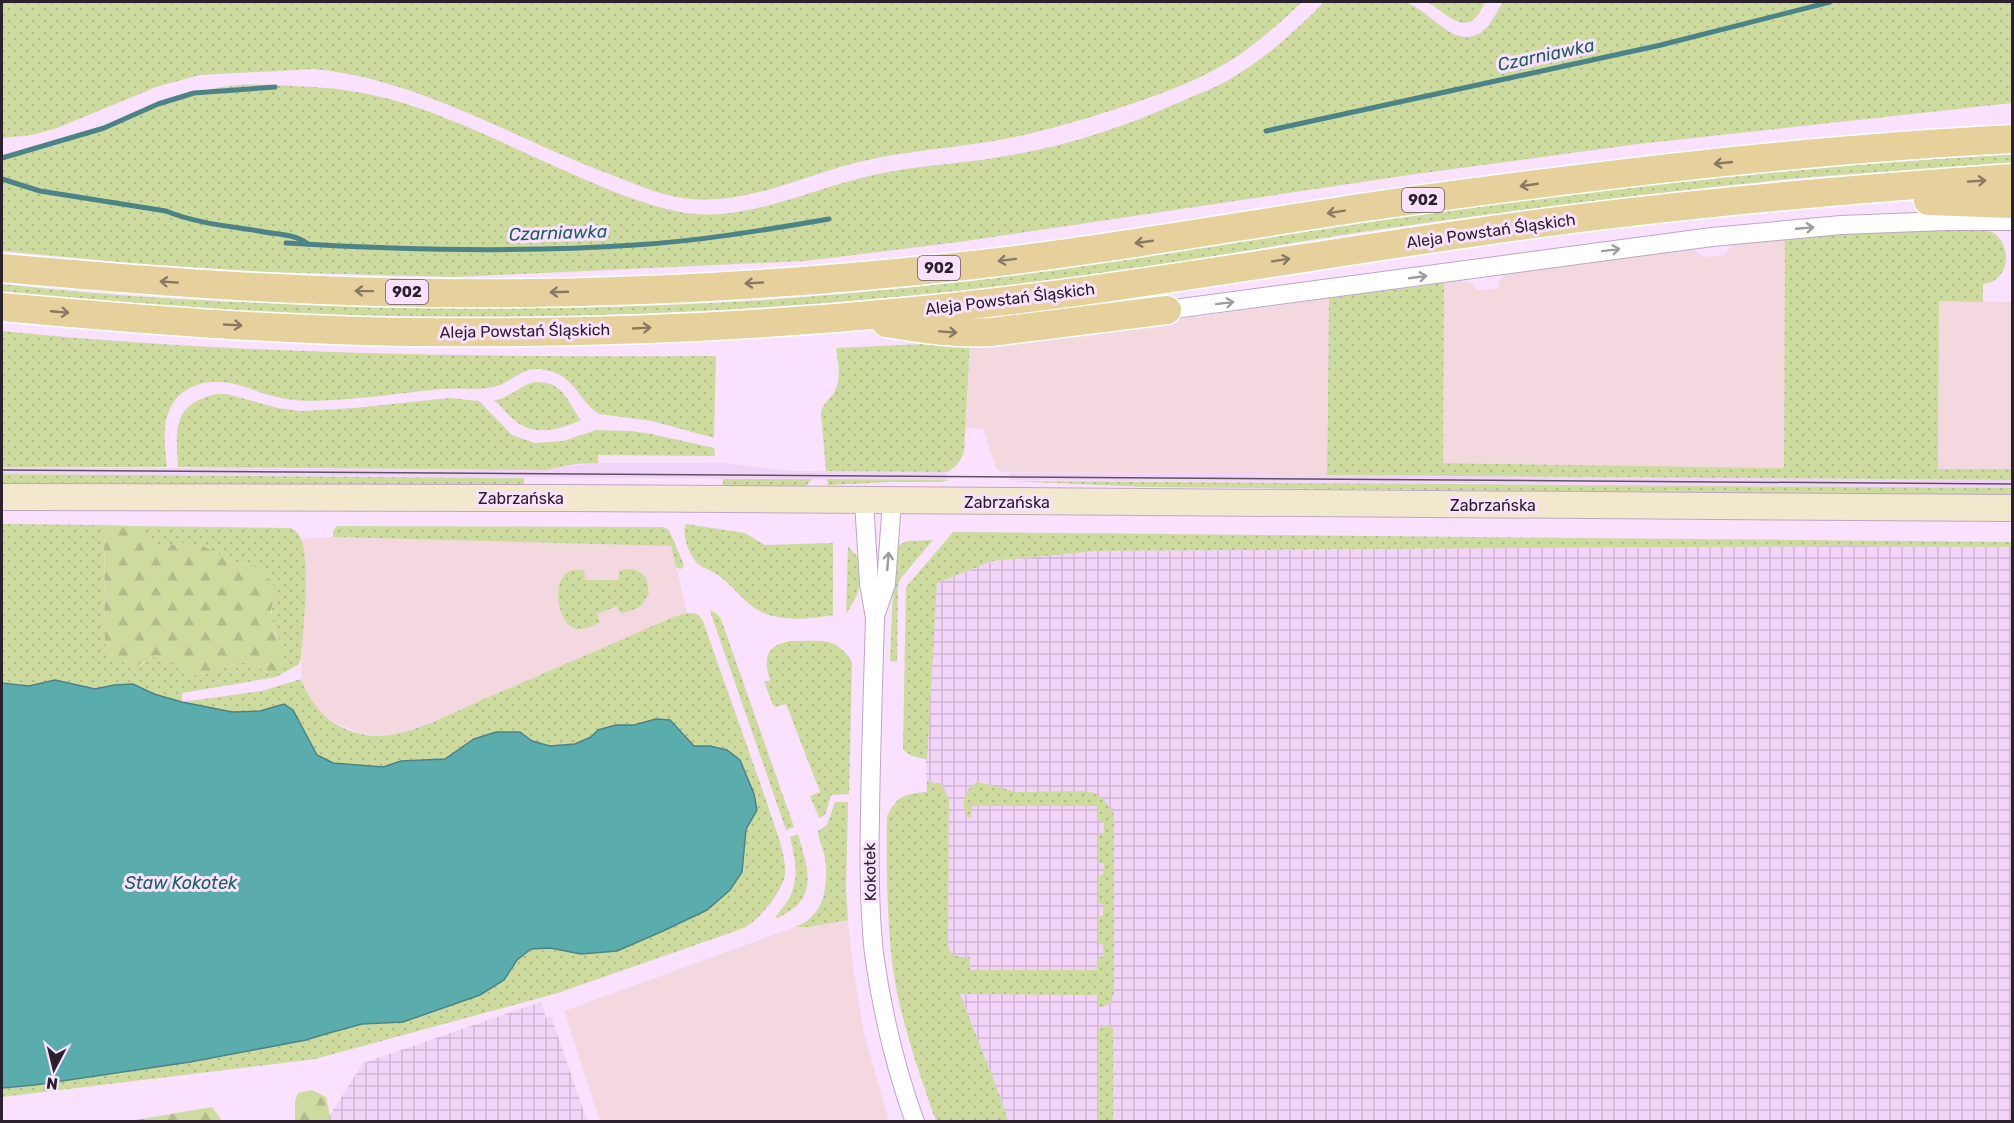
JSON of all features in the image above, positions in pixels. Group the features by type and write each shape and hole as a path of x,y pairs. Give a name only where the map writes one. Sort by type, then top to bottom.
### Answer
{"main road":[{"path":"1781,156 2013,120"},
{"name":"902","path":"2,268 150,281 366,291 633,290 801,281 1066,254 1362,208 1569,179 1781,156 2013,139"},
{"name":"Aleja Powstań Śląskich","path":"2,307 144,320 407,332 586,331 848,317 1041,297 1521,226 1752,199 2013,178"},
{"path":"1752,199 1970,201 2013,204"},
{"path":"848,317 933,331 991,333 1167,310"},
{"name":"Zabrzańska","path":"2,497 2013,508"}],"street":[{"path":"1167,310 1712,237 1841,225 1946,220 2013,221"},
{"name":"Kokotek","path":"864,501 869,584 875,618 869,844 872,930 886,1023 901,1081 915,1122"},
{"name":"Kokotek","path":"875,618 886,584 892,501"}],"shaded area":[{"path":"1785,239 1784,468 1443,463 1444,283 1459,280 1473,284 1478,290 1498,288 1502,276 1510,272 1694,250 1703,257 1724,255 1732,245"},
{"path":"1329,298 1327,475 1001,472 996,468 983,429 966,428 970,342 1206,316"},
{"path":"1939,301 2012,302 2012,469 1938,469"},
{"path":"598,463 723,463 790,471 947,472 947,480 2,474 2,467 538,470"},
{"path":"1009,473 2012,480 2012,488 1009,480"},
{"path":"333,537 671,546 687,613 447,716 396,735 360,733 336,723 318,710 301,679 305,575 301,539"},
{"path":"2012,547 2012,1121 1008,1121 940,943 927,810 926,763 937,583 992,561 1097,551"},
{"path":"848,920 864,1033 889,1121 600,1121 564,1011 795,927 809,927"},
{"path":"541,1002 546,1018 551,1016 587,1121 331,1122 329,1117 363,1063"}],"green space":[{"path":"2,2 1302,2 1258,41 1213,71 1181,86 1116,109 1014,137 868,160 744,196 693,199 667,195 639,186 575,161 429,97 353,75 314,69 200,75 159,86 57,128 32,135 2,138"},
{"path":"1324,2 1404,2 1423,12 1453,34 1464,37 1474,36 1485,29 1503,2 2012,2 2012,103 1638,144 1416,174 959,242 805,261 454,277 269,272 141,264 2,251 2,155 44,149 64,143 142,110 213,89 246,85 317,87 383,98 410,105 461,124 590,182 665,209 704,214 728,213 778,203 873,175 1029,152 1116,127 1159,111 1232,78 1280,43"},
{"path":"1428,2 1485,2 1479,14 1466,23 1452,19"},
{"path":"2012,154 2012,164 1873,172 1691,189 1396,227 1058,280 942,293 774,307 553,316 332,315 222,310 2,292 2,284 103,294 204,300 305,305 467,308 646,306 765,300 951,283 1151,256 1417,215 1640,186 1789,171"},
{"path":"1935,229 1987,230 1994,233 2003,244 2006,259 2001,273 1993,281 1983,284 1983,302 1939,301 1938,469 2012,469 2012,480 1327,475 1329,298 1444,283 1443,463 1784,468 1785,239"},
{"path":"2,331 269,350 448,355 716,356 714,438 652,421 599,414 561,375 539,369 526,371 499,385 487,388 306,401 268,395 225,382 207,382 188,389 172,405 168,414 165,435 167,467 2,467"},
{"path":"970,342 964,452 955,466 947,472 826,471 821,414 838,382 836,348"},
{"path":"534,382 558,388 581,420 555,429 530,429 514,420 494,400"},
{"path":"216,394 227,394 278,408 301,411 450,398 479,401 512,435 535,443 563,441 596,430 631,431 714,448 715,456 598,455 598,463 576,464 545,470 178,467 178,430 184,412 191,405"},
{"path":"2,474 524,478 524,486 2,483"},
{"path":"723,479 812,479 806,486 723,487"},
{"path":"827,479 949,480 828,485"},
{"path":"1008,481 2012,488 2012,496 1146,487"},
{"path":"2,524 104,525 105,647 111,655 141,665 156,655 193,675 249,662 269,673 282,645 273,623 274,599 249,564 231,562 204,547 180,543 163,547 146,538 133,526 291,528 300,537 305,562 301,659 298,665 276,677 182,693 182,702 154,694 133,684 95,689 55,680 29,686 2,683"},
{"path":"686,524 745,533 765,545 833,543 833,615 793,619 761,612 722,578 696,562 686,544 684,533"},
{"path":"104,525 133,526 146,538 163,547 180,543 205,547 231,562 249,564 263,571 273,584 274,599 271,611 275,633 282,645 282,664 278,673 269,673 249,662 193,675 156,655 143,663 132,665 112,655 105,647"},
{"path":"337,526 663,527 669,530 684,565 680,569 676,567 671,546 333,537 333,531"},
{"path":"953,532 2012,542 2012,547 1097,551 992,561 937,583 927,759 923,759 903,749 906,587"},
{"path":"933,540 898,584 897,662 890,661 894,566 898,546 907,541"},
{"path":"848,546 860,564 861,579 854,601 846,613"},
{"path":"633,569 646,578 648,585 649,594 640,607 621,614 617,606 597,614 600,622 583,629 576,629 567,624 558,599 560,582 564,575 572,570 584,570 585,580 619,580 619,570"},
{"path":"710,611 716,613 721,619 794,827 786,830"},
{"path":"694,613 703,621 776,829 785,867 783,882 769,905 744,928 558,993 315,1059 2,1097 2,1088 190,1062 306,1040 362,1024 403,1022 504,980 517,960 531,949 550,948 581,954 617,951 707,910 744,850 746,829 757,810 754,794 740,759 727,750 710,746 695,746 670,720 656,719 634,725 616,725 598,730 591,737 575,744 550,746 532,741 520,732 459,750 445,759 401,761 383,767 333,763 317,755 284,704 260,711 232,712 182,702 262,691 301,679 314,703 332,721 354,732 367,735 392,735 433,722 673,617"},
{"path":"791,641 818,641 833,644 846,653 852,662 849,794 831,795 825,815 819,818 810,796 820,792 786,704 776,707 773,705 764,682 770,680 767,665 768,654 776,646"},
{"path":"927,781 941,784 949,798 948,946 953,955 970,957 970,970 1097,970 1098,958 1103,956 1103,945 1098,943 1098,917 1103,915 1103,905 1098,902 1098,876 1103,874 1104,864 1098,862 1098,835 1104,833 1104,823 1098,820 1098,806 972,806 969,818 964,809 964,798 969,789 978,782 1018,792 1085,791 1103,798 1114,814 1114,992 1111,1002 1103,1007 1098,1006 1098,995 960,994 1008,1121 936,1121 903,1017 891,953 887,885 887,816 898,800 903,797 927,792"},
{"path":"835,802 848,802 846,890 848,920 809,927 795,927 813,915 823,897 826,865 818,831 827,825"},
{"path":"798,834 808,884 799,903 775,919 792,891 796,868 790,837"},
{"path":"1104,1025 1111,1026 1113,1030 1113,1121 1098,1121 1098,1031"},
{"path":"312,1090 326,1097 331,1121 295,1121 295,1101 298,1093"},
{"path":"212,1107 222,1121 130,1121"}],"water":[{"name":"Staw Kokotek","path":"55,680 95,689 133,684 154,694 182,702 232,712 260,711 284,704 293,710 317,755 333,763 383,767 401,761 445,759 474,739 496,732 520,732 532,741 550,746 575,744 591,737 598,730 616,725 634,725 656,719 670,720 694,746 710,746 727,750 740,760 754,794 757,810 746,829 742,872 730,890 707,910 617,951 581,954 550,948 531,949 517,960 504,980 480,995 403,1022 362,1024 306,1040 190,1062 2,1088 2,683 29,686"}],"waterway":[{"name":"Czarniawka","path":"1266,131 1661,45 1830,2"},
{"path":"2,158 104,128 158,104 194,93 275,87"},
{"path":"2,179 40,191 166,211 224,226 291,236 308,244"},
{"name":"Czarniawka","path":"286,243 460,250 548,249 708,238 829,219"}],"tram line":[{"path":"2,470 2012,484"}]}
